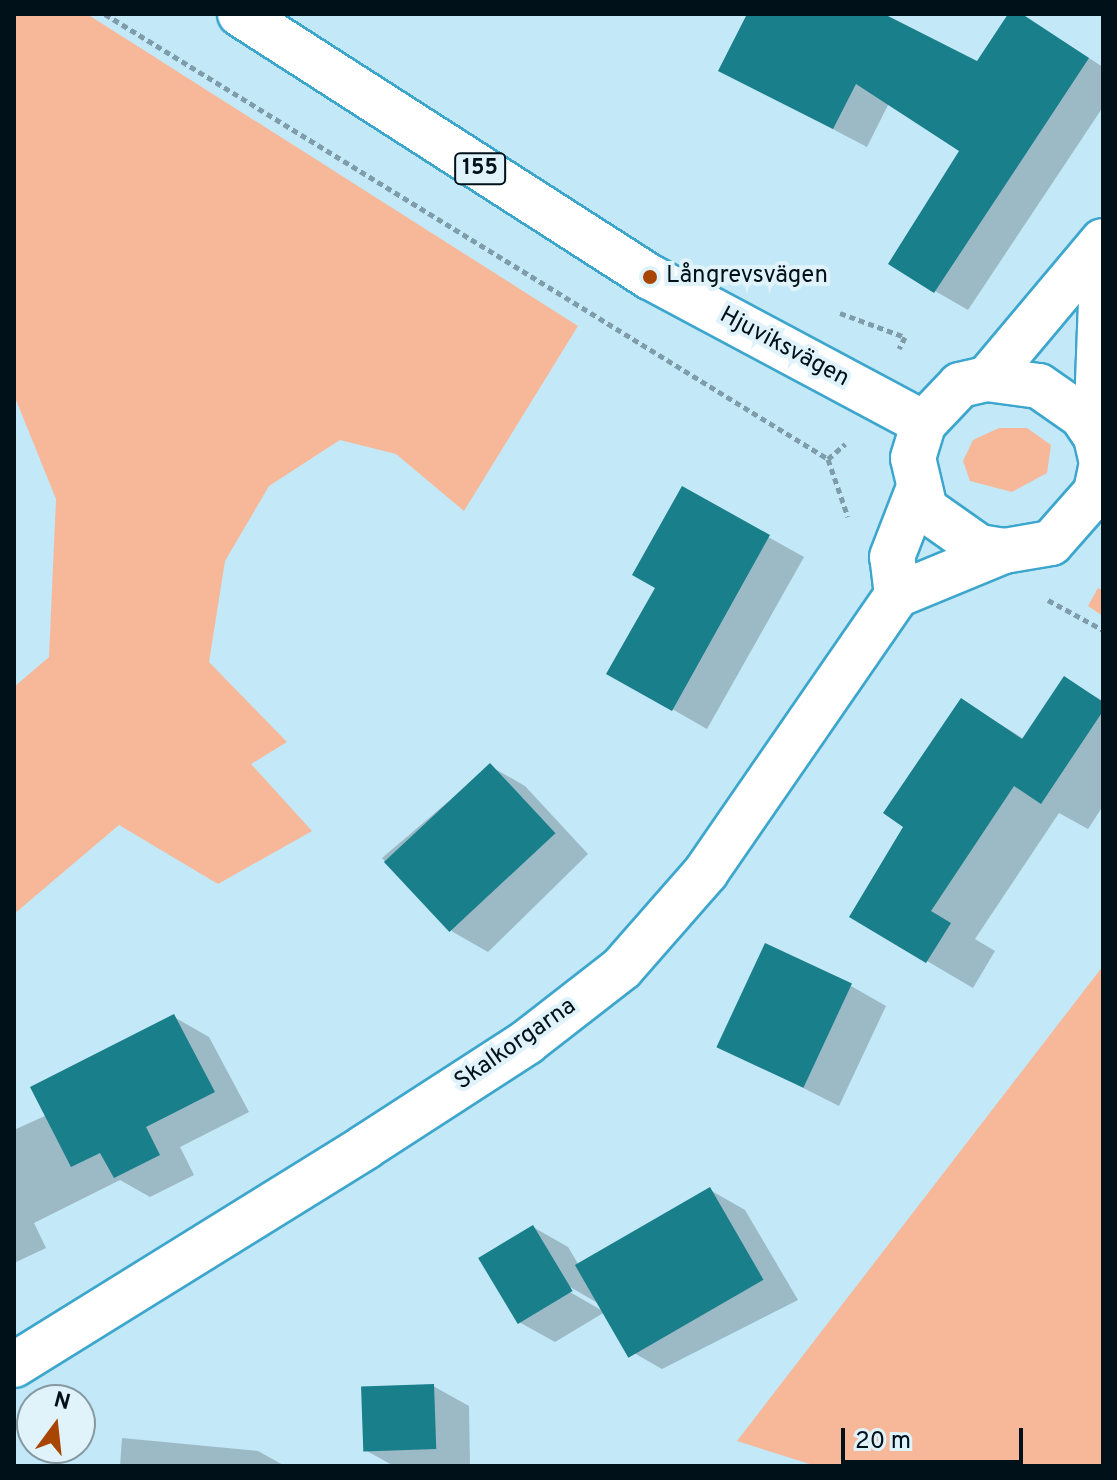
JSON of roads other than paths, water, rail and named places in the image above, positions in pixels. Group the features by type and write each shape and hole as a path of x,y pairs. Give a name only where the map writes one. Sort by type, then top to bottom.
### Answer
{"street":[{"name":"Hjuviksvägen","path":"240,14 650,277 924,423"},
{"path":"987,379 1103,242"},
{"path":"918,490 892,557 897,595 1004,551 1051,543 1095,514 1102,463 1096,437 1103,242"},
{"path":"1004,551 951,533 925,509 918,490 913,458 924,423 960,385 987,379 1039,386 1082,416 1096,437"},
{"name":"Skalkorgarna","path":"14,1365 428,1107 622,968 706,872 897,595"}],"place":[{"name":"Långrevsvägen","path":"650,277"}]}
